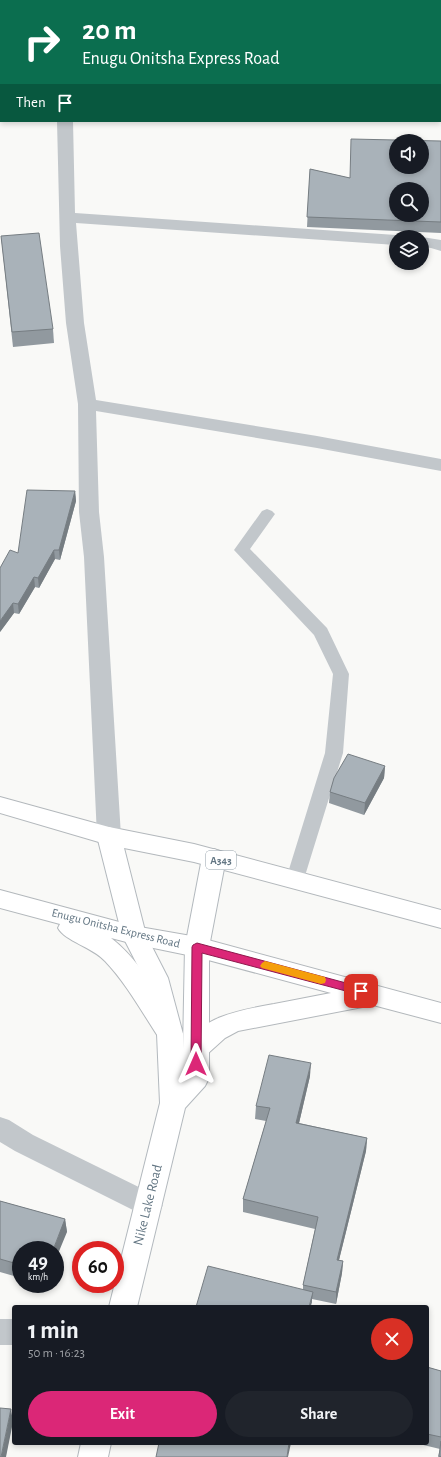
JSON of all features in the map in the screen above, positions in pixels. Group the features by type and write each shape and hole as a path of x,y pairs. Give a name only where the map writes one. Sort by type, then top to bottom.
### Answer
{"main road":[{"name":"A343","path":"0,805 109,836 214,858 441,919"},
{"name":"Nike Lake Road","path":"109,836 134,935 156,978 170,1034 173,1103 124,1305"},
{"name":"Nike Lake Road","path":"173,1103 196,1078 197,947 214,858"},
{"name":"Enugu Onitsha Express Road","path":"0,899 134,935 197,947 441,1013"},
{"path":"30,907 96,940 113,953 138,986 170,1034"},
{"path":"196,1049 216,1031 233,1022 376,995"},
{"path":"93,1457 96,1445"}],"street":[{"path":"65,122 68,246 75,323 87,404 89,512 94,557 109,836"},
{"path":"67,217 389,240"},
{"path":"429,243 435,243 441,246"},
{"path":"87,404 441,464"},
{"path":"0,1128 24,1143 149,1205"},
{"path":"0,1332 12,1332"}],"lane":[{"path":"267,514 242,550 321,632 341,674 334,753 295,879"}],"building":[{"path":"351,139 389,140 389,174 429,174 429,141 441,141 441,222 429,222 429,182 389,182 389,220 307,217 310,169 350,178"},
{"path":"39,233 53,329 12,332 1,236"},
{"path":"27,490 75,491 59,550 54,550 38,578 34,577 18,604 13,603 0,621 0,568 10,550 18,553"},
{"path":"348,754 385,766 365,803 330,792 334,778"},
{"path":"269,1055 311,1063 296,1123 367,1138 337,1260 343,1261 336,1292 303,1285 318,1217 243,1199 270,1108 256,1106"},
{"path":"0,1201 65,1219 56,1241 12,1241 12,1262 0,1259"},
{"path":"208,1266 313,1292 310,1305 197,1305"},
{"path":"429,1368 441,1371 441,1437 429,1434"},
{"path":"0,1408 11,1409 1,1457 0,1457"},
{"path":"441,1441 441,1457 439,1456"},
{"path":"159,1445 289,1445 287,1457 156,1457"}],"slow traffic":[{"path":"265,966 321,980"}],"route":[{"path":"196,1064 197,947 361,991"}]}
